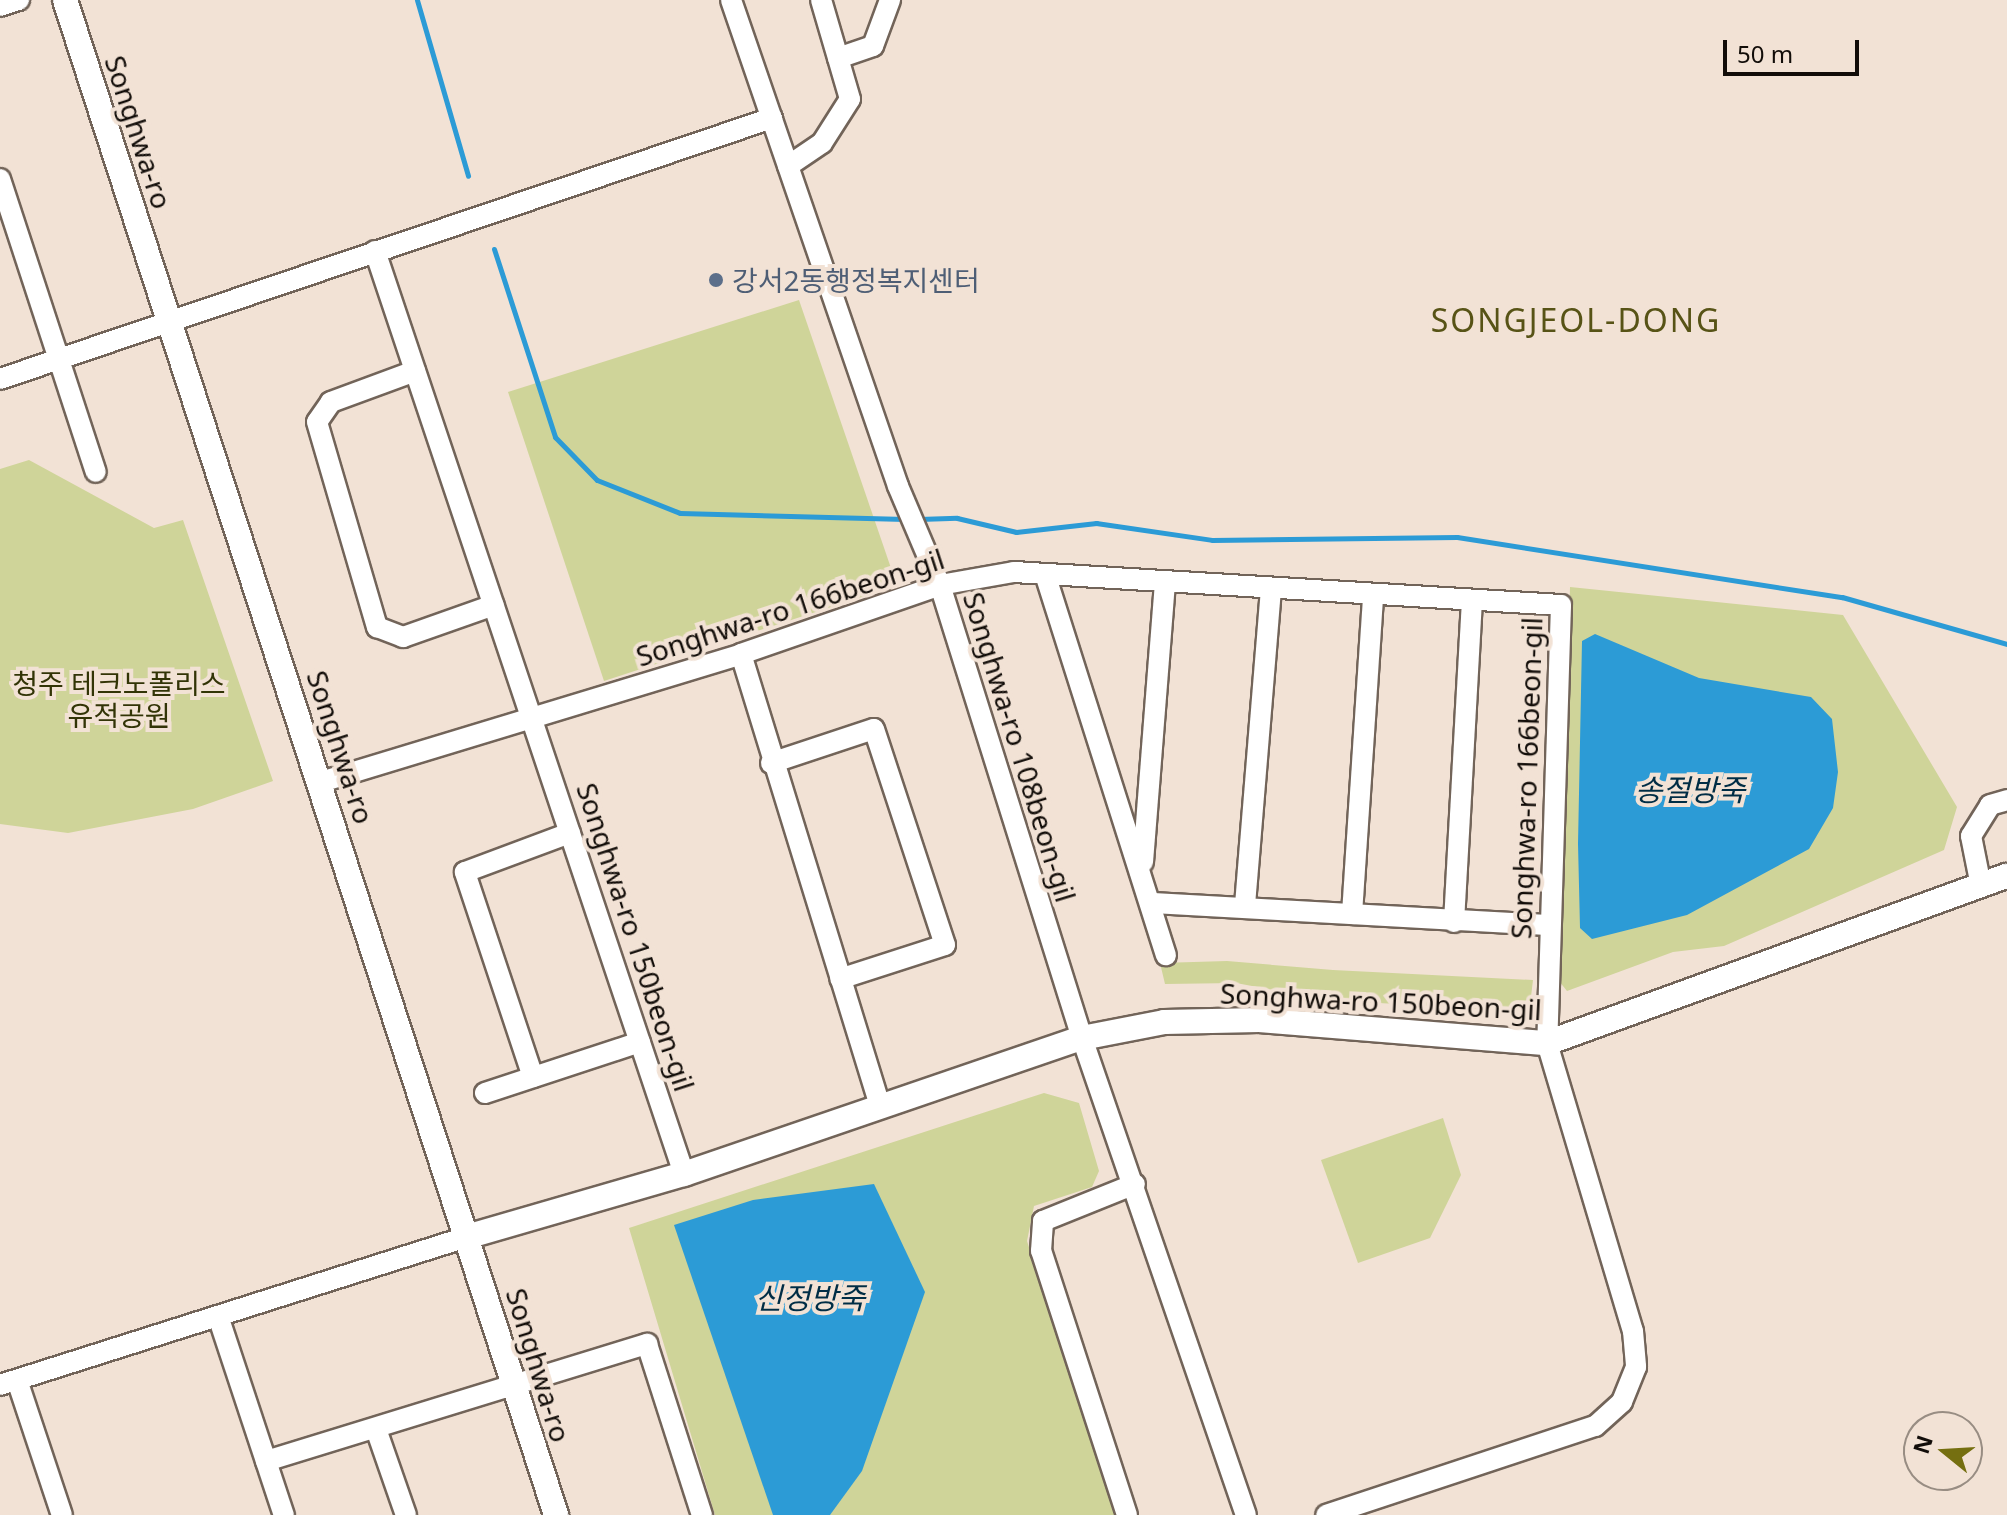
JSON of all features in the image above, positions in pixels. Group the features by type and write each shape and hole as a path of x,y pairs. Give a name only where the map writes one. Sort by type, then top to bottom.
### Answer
{"street":[{"path":"0,6 19,0"},
{"name":"Songhwa-ro","path":"65,0 470,1236 513,1389 556,1515"},
{"name":"Songhwa-ro 108beon-gil","path":"731,0 898,486 940,585 1082,1038 1135,1184 1246,1515"},
{"path":"788,166 822,143 850,99 821,0"},
{"path":"838,58 873,46 890,0"},
{"path":"0,379 168,317 772,118"},
{"path":"0,179 96,472"},
{"path":"375,251 532,718"},
{"path":"415,371 331,402 317,422 377,627 403,637 494,605"},
{"path":"1045,574 1112,778 1142,881 1154,903 1166,955"},
{"name":"Songhwa-ro 166beon-gil","path":"321,782 741,654 940,585 1045,574 1472,603 1561,605 1546,925 1547,1043 1633,1331 1636,1367 1622,1402 1595,1426 1326,1515"},
{"path":"1142,881 1147,760 1165,583"},
{"path":"1245,905 1271,588"},
{"path":"1352,914 1373,597"},
{"path":"1454,922 1472,603"},
{"path":"741,654 771,763 880,1106"},
{"name":"Songhwa-ro 150beon-gil","path":"532,718 684,1174"},
{"path":"771,763 874,729 945,945 840,979"},
{"path":"1112,778 1134,782 1147,760"},
{"path":"1981,886 1971,836 1990,805 2007,800"},
{"path":"533,1077 465,872 570,833"},
{"name":"Songhwa-ro 150beon-gil","path":"470,1236 684,1174 1082,1038 1164,1022 1259,1020 1547,1043 2007,876"},
{"path":"1154,903 1245,905 1454,922 1546,925"},
{"path":"485,1093 640,1042"},
{"path":"1127,1515 1041,1251 1043,1221 1062,1208 1135,1184"},
{"path":"62,1515 9,1383 470,1236"},
{"path":"218,1316 284,1515"},
{"path":"266,1461 513,1389 647,1344 702,1515"},
{"path":"376,1429 406,1515"}],"green space":[{"path":"799,300 892,571 883,590 604,681 508,392"},
{"name":"청주 테크노폴리스 유적공원","path":"29,460 154,528 183,520 273,781 193,809 68,833 0,824 0,469"},
{"path":"1570,587 1843,615 1957,807 1944,850 1724,946 1673,952 1567,991 1559,981"},
{"path":"1227,961 1333,970 1533,980 1530,1005 1517,1011 1327,1000 1236,983 1165,984 1160,963"},
{"path":"1044,1093 1079,1103 1099,1171 1092,1187 1034,1206 1027,1241 1115,1515 715,1515 629,1228"},
{"path":"1443,1118 1461,1175 1430,1238 1358,1263 1321,1160"}],"water":[{"name":"송절방죽","path":"1595,634 1699,678 1811,697 1832,719 1838,772 1833,808 1809,849 1687,915 1592,939 1580,928 1578,844 1582,641"},
{"name":"신정방죽","path":"874,1184 925,1292 862,1471 830,1515 773,1515 674,1225 753,1200"}],"waterway":[{"path":"417,0 468,176"},
{"path":"494,249 555,437 597,480 680,513 905,519"},
{"path":"919,519 957,518 1016,532 1096,523 1212,540 1457,537 1842,597 2007,644"}],"place":[{"name":"강서2동행정복지센터","path":"716,280"}],"district":[{"name":"SONGJEOL-DONG","path":"1576,320"}]}
